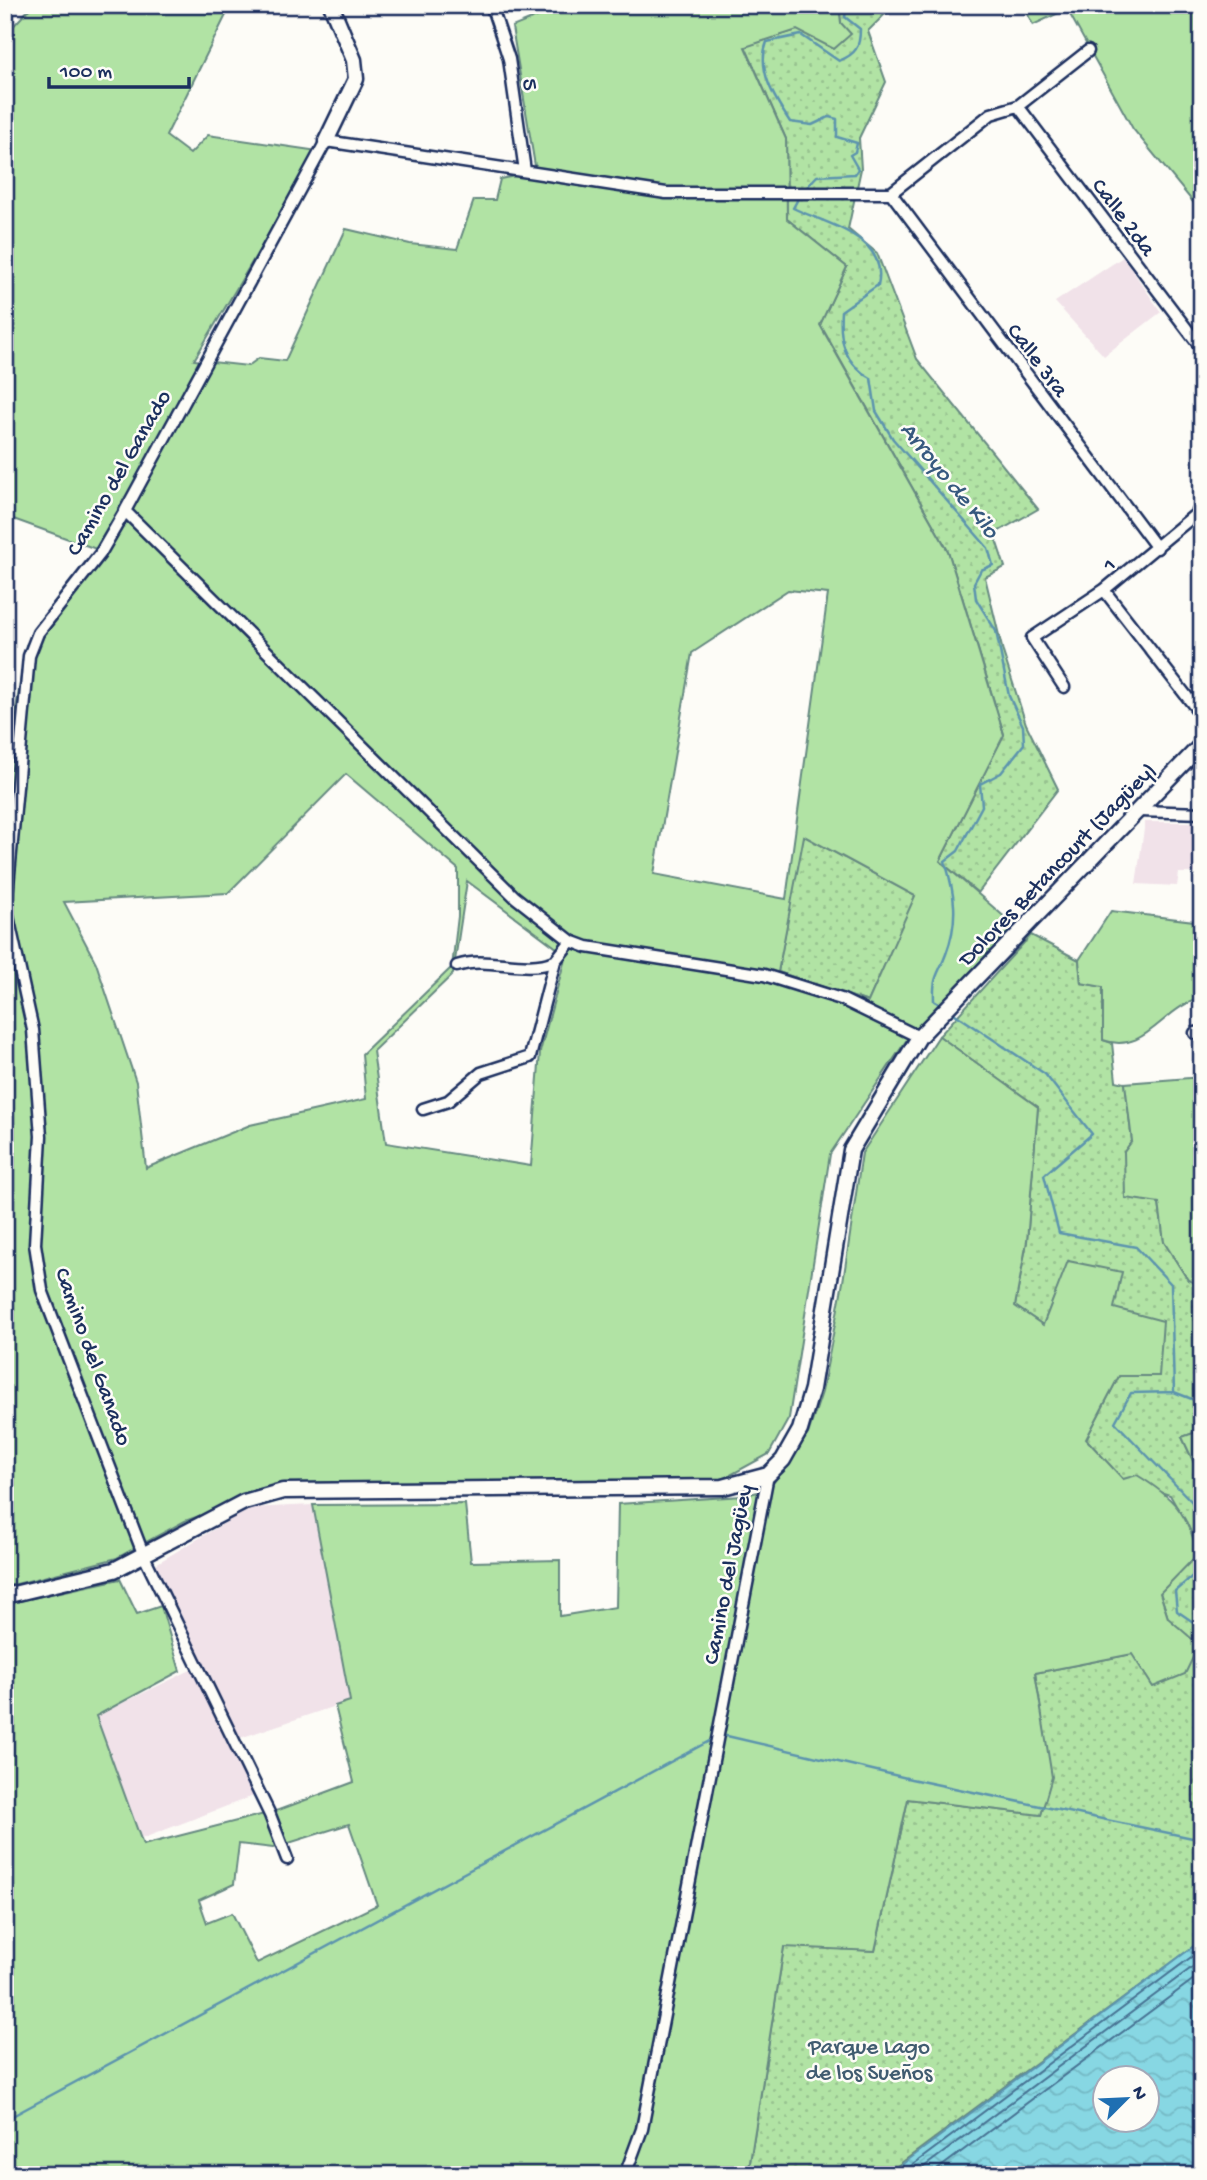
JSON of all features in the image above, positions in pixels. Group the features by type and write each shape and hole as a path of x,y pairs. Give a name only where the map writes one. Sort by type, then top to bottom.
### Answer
{"street":[{"name":"Camino del Ganado","path":"287,1859 266,1806 144,1556 42,1290 35,1244 41,1136 33,1030 6,914 29,656 38,633 100,554 125,511 326,141 356,79 354,60 331,5"},
{"name":"5","path":"491,5 509,60 525,171"},
{"path":"326,141 666,193 891,193 990,114 1018,106 1088,51"},
{"name":"Calle 2da","path":"1018,106 1202,349"},
{"name":"Calle 3ra","path":"891,193 1157,548"},
{"name":"1","path":"1064,687 1032,638 1104,590 1202,509"},
{"path":"125,511 515,897 571,941 587,947 764,975 841,999 919,1037"},
{"path":"1104,590 1202,716"},
{"name":"Dolores Betancourt (Jagüey)","path":"946,1009 1202,744"},
{"path":"1139,811 1202,813"},
{"path":"423,1109 449,1101 481,1073 530,1057 555,961 571,941"},
{"path":"457,966 468,963 537,966 555,961"},
{"name":"Camino del Jagüey","path":"625,2175 642,2129 768,1475 783,1460 800,1430 812,1389 851,1150 919,1037 946,1009"},
{"path":"5,1597 114,1570 244,1502 283,1491 723,1487 768,1475"}],"shaded area":[{"path":"1123,257 1161,312 1104,356 1055,302"},
{"path":"1145,822 1202,822 1202,873 1179,873 1177,886 1136,884"},
{"path":"313,1505 350,1701 237,1739 261,1793 141,1839 96,1716 201,1665 154,1565 250,1508"}],"green space":[{"path":"33,5 231,5 166,136 190,154 208,135 318,151 194,360 248,366 259,358 285,361 346,229 410,244 457,249 474,200 495,200 500,179 536,172 512,27 566,5 839,5 841,23 851,34 834,49 797,30 745,47 786,139 787,219 847,267 820,325 948,551 1004,735 940,861 1015,926 908,1038 830,1154 789,1418 769,1454 716,1483 284,1486 185,1521 117,1558 5,1587 5,779 26,645 99,550 5,516 5,35","holes":["788,590 828,594 786,899 654,874 692,653","346,774 458,869 458,916 452,967 362,1054 366,1099 250,1125 146,1168 136,1082 96,963 64,902 228,893","804,836 915,896 868,1002 778,972","467,881 566,955 540,1052 531,1166 386,1143 373,1051 453,974"]},
{"path":"839,5 894,5 868,31 886,82 859,138 861,169 848,229 877,253 917,359 1038,509 994,534 1005,567 985,577 1003,652 1026,724 1058,789 978,893 940,861 1004,734 948,551 820,324 847,267 787,219 786,139 745,46 797,30 841,23"},
{"path":"1023,5 1202,5 1202,213 1133,129 1067,9 1033,25"},
{"path":"803,835 916,896 868,1002 778,972"},
{"path":"1111,911 1202,922 1202,999 1177,1009 1144,1035 1132,1041 1118,1043 1103,1040 1103,987 1081,983 1079,960"},
{"name":"Parque Lago de los Sueños","path":"1031,935 1079,960 1081,983 1103,987 1103,1040 1112,1043 1116,1081 1125,1083 1132,1141 1124,1152 1159,1203 1164,1242 1188,1280 1202,1286 1202,1430 1182,1437 1202,1480 1199,1591 1202,1594 1202,1940 885,2175 748,2175 784,1946 875,1951 908,1799 1041,1815 1051,1777 1035,1673 1132,1654 1168,1618 1160,1592 1198,1554 1193,1536 1170,1495 1123,1480 1086,1439 1119,1376 1114,1308 1069,1261 1043,1325 1015,1306 1027,1241 1038,1107 939,1036"},
{"path":"939,1036 1038,1107 1027,1241 1015,1306 1043,1325 1068,1261 1122,1272 1114,1308 1163,1321 1159,1376 1119,1376 1086,1439 1123,1479 1137,1475 1160,1491 1177,1507 1189,1527 1198,1554 1160,1593 1168,1618 1199,1645 1185,1674 1153,1687 1132,1654 1035,1673 1052,1777 1041,1815 908,1799 875,1951 784,1947 748,2175 5,2175 5,1604 120,1579 137,1614 161,1606 180,1671 96,1716 143,1845 276,1811 354,1782 335,1706 350,1701 313,1505 465,1504 471,1562 560,1560 560,1616 616,1607 618,1504 743,1496 769,1489 808,1434 822,1392 843,1282 862,1153","holes":["349,1824 377,1905 257,1963 232,1913 207,1923 199,1900 234,1884 239,1844 273,1848"]},
{"path":"1202,1077 1202,1286 1188,1280 1164,1242 1159,1203 1125,1198 1124,1152 1132,1141 1125,1083"},
{"path":"1202,1430 1202,1480 1182,1437"}],"water":[{"path":"1202,1940 1202,2175 888,2175"}],"waterway":[{"name":"Arroyo de Kilo","path":"805,189 817,176 855,174 858,169 850,155 855,152 857,143 837,137 837,119 829,117 812,125 790,122 765,74 764,53 767,42 801,35 839,61 845,58 856,49 860,35 860,29 845,17 847,5"},
{"name":"Arroyo de Kilo","path":"799,197 793,208 852,234 874,255 879,268 878,285 841,311 842,341 855,366 871,378 876,411 893,439 988,548 993,565 981,570 974,583 976,599 996,631 1009,696 1023,726 1024,744 1001,773 980,784 982,806 958,851 945,861 953,896 954,918 950,942 934,985 934,1001 941,1005"},
{"name":"Arroyo de Kilo","path":"952,1012 1045,1074 1092,1134 1044,1175 1059,1233 1136,1247 1171,1284 1174,1392 1131,1393 1115,1422 1192,1502 1202,1530"},
{"path":"1174,1392 1202,1403"},
{"name":"Arroyo de Kilo","path":"1202,1568 1175,1591 1177,1611 1202,1628"},
{"path":"720,1737 727,1736 911,1779 1202,1840"},
{"path":"5,2120 713,1739"}]}
